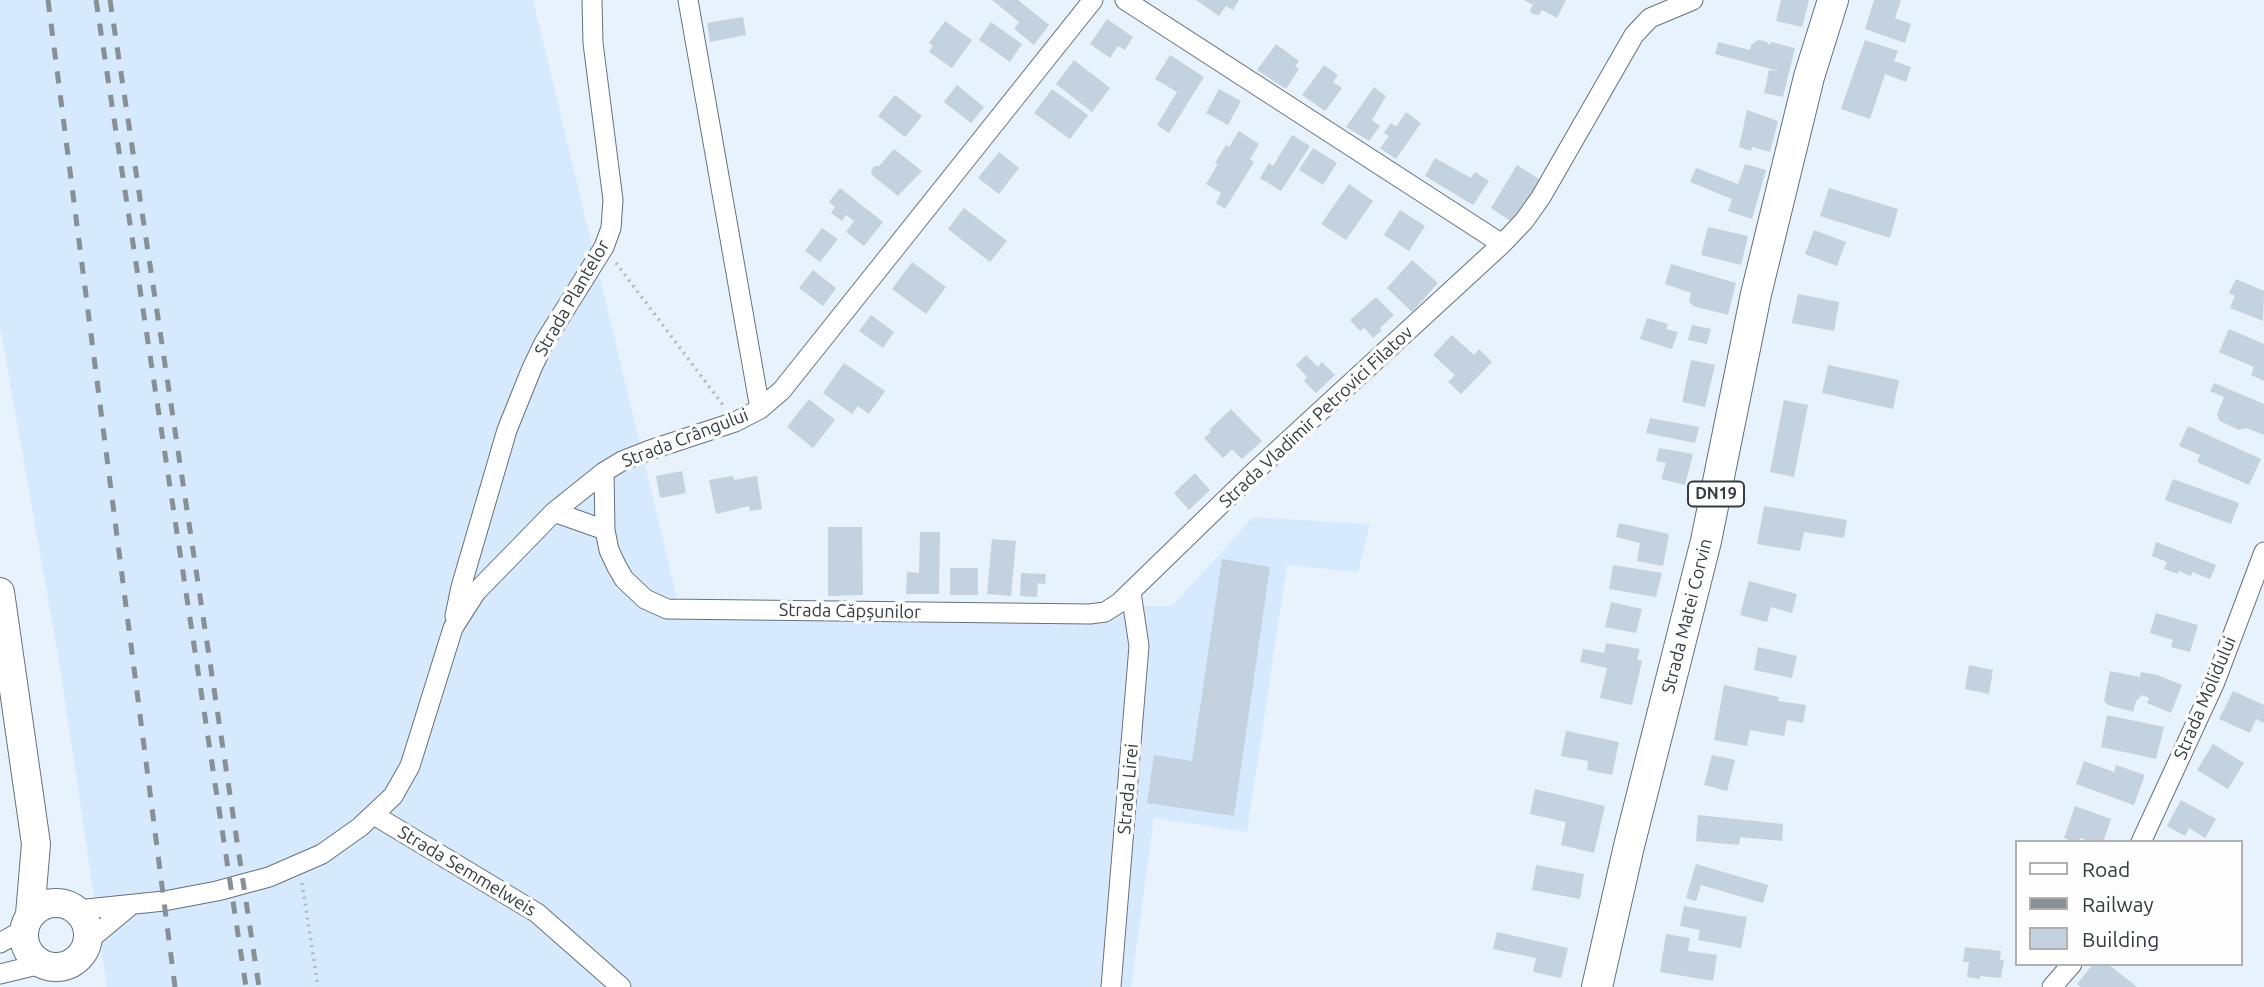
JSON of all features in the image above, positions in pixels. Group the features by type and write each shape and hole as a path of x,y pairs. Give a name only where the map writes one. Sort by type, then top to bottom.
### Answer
{"main road":[{"name":"Strada Matei Corvin","path":"1597,987 1629,846 1706,541 1756,294 1809,77 1833,0"}],"street":[{"name":"Strada Plantelor","path":"453,628 461,587 508,430 532,368 544,343 604,247 611,228 613,200 593,43 592,0"},
{"path":"688,0 760,409"},
{"name":"Strada Crângului","path":"71,907 131,906 217,891 269,877 322,854 374,815 393,796 410,766 453,628 476,592 554,512 604,472 622,461 650,450 735,422 760,409 782,390 1093,0"},
{"path":"1125,0 1502,244"},
{"name":"Strada Vladimir Petrovici Filatov","path":"1131,592 1253,473 1502,244 1541,197 1634,35 1650,18 1693,0"},
{"name":"Strada Căpșunilor","path":"604,472 605,530 609,550 624,579 645,598 667,609 1090,614 1105,612 1131,592"},
{"path":"554,512 605,530"},
{"name":"Strada Molidului","path":"2142,840 2215,682 2264,552"},
{"path":"0,592 36,844 18,929 25,947 35,961 50,973"},
{"name":"Strada Lirei","path":"1111,987 1139,646 1131,592"},
{"name":"Strada Semmelweis","path":"374,815 537,913 621,987"},
{"path":"36,844 71,907 86,924 78,987"},
{"path":"18,929 44,905 71,907"},
{"name":"Strada Crângului","path":"84,949 131,906"},
{"path":"0,974 50,973 67,966 84,949"},
{"path":"2052,987 2070,966"}],"path":[{"path":"604,247 735,422"},
{"path":"299,863 318,987"}],"shaded area":[{"path":"0,0 533,0 678,602 1172,606 1253,517 1370,524 1358,572 1287,565 1247,832 1154,818 1131,987 107,987 61,673 0,326"}],"building":[{"path":"992,0 1018,0 1049,25 1034,45 1014,29 1019,22"},
{"path":"1196,0 1239,0 1233,10 1226,6 1219,16"},
{"path":"1524,0 1566,0 1557,18 1542,10 1539,15 1532,14 1530,10 1533,5"},
{"path":"1781,0 1809,0 1802,27 1776,21"},
{"path":"1874,0 1901,0 1895,18 1911,24 1905,43 1865,29"},
{"path":"743,17 746,35 710,42 707,23"},
{"path":"1107,19 1133,37 1125,50 1118,46 1110,58 1090,44"},
{"path":"945,21 972,40 952,68 929,52 933,46 929,43"},
{"path":"991,22 1022,44 1010,62 979,40"},
{"path":"1758,40 1770,45 1771,42 1795,48 1783,97 1764,93 1769,70 1779,71 1715,54 1718,42 1750,50 1751,45"},
{"path":"1865,40 1898,51 1894,61 1911,67 1906,82 1885,74 1870,119 1841,109"},
{"path":"1276,44 1299,61 1295,66 1299,69 1286,89 1257,70"},
{"path":"1170,55 1204,77 1169,133 1157,125 1177,92 1155,79"},
{"path":"1074,60 1110,88 1092,112 1056,84"},
{"path":"1324,65 1338,75 1333,82 1342,88 1325,111 1302,95"},
{"path":"957,85 984,107 971,123 944,102"},
{"path":"1374,87 1386,96 1372,120 1380,126 1369,141 1346,127"},
{"path":"1052,89 1088,115 1070,139 1034,113"},
{"path":"1219,89 1241,101 1228,125 1206,113"},
{"path":"895,95 922,116 905,137 878,116"},
{"path":"1747,110 1778,121 1770,152 1739,147"},
{"path":"1406,112 1421,123 1396,159 1380,148 1389,136 1384,133 1391,123 1396,127"},
{"path":"1239,131 1259,144 1250,159 1254,162 1225,209 1216,203 1221,193 1206,184 1226,145 1229,147"},
{"path":"1292,135 1310,146 1281,191 1260,178 1269,163 1273,166"},
{"path":"1313,148 1337,163 1323,185 1299,170"},
{"path":"894,149 922,171 898,196 871,172 874,166 879,166"},
{"path":"999,152 1019,168 999,194 978,178"},
{"path":"1435,158 1471,178 1475,172 1489,181 1473,205 1425,176"},
{"path":"1745,164 1766,170 1752,219 1728,211 1732,199 1690,182 1696,168 1738,184"},
{"path":"1517,165 1542,181 1515,224 1491,208"},
{"path":"1349,184 1373,201 1346,240 1321,224"},
{"path":"840,188 883,222 864,246 846,232 854,221 846,215 842,221 831,213 835,207 829,202"},
{"path":"1829,188 1898,209 1890,238 1820,216"},
{"path":"964,208 1007,241 990,262 948,229"},
{"path":"1400,210 1425,226 1409,251 1384,235"},
{"path":"1708,227 1748,236 1741,265 1701,255"},
{"path":"822,228 838,239 820,262 805,251"},
{"path":"1814,230 1846,242 1837,266 1805,254"},
{"path":"1412,260 1438,283 1412,312 1387,288"},
{"path":"912,262 946,287 926,314 892,289"},
{"path":"1671,264 1736,283 1728,315 1693,306 1689,301 1691,293 1665,284"},
{"path":"813,270 836,288 823,306 799,288"},
{"path":"2236,279 2264,291 2263,321 2230,308 2235,296 2229,293"},
{"path":"1798,294 1839,302 1834,331 1792,323"},
{"path":"1376,297 1394,315 1373,338 1364,328 1360,331 1350,320"},
{"path":"871,315 894,332 883,348 859,331"},
{"path":"1647,318 1668,324 1666,329 1678,332 1672,349 1640,339"},
{"path":"1692,325 1711,329 1707,344 1688,340"},
{"path":"2229,329 2264,344 2264,381 2251,375 2254,367 2219,352"},
{"path":"1452,335 1474,355 1479,349 1492,362 1461,394 1448,382 1455,375 1433,355"},
{"path":"1306,355 1318,367 1322,362 1335,375 1316,393 1304,381 1307,377 1296,365"},
{"path":"1691,360 1715,365 1705,407 1682,402"},
{"path":"844,363 885,391 869,414 858,406 852,414 823,393"},
{"path":"1828,365 1899,380 1893,409 1822,393"},
{"path":"2214,383 2264,404 2264,435 2246,428 2239,430 2220,421 2217,415 2224,397 2210,391"},
{"path":"809,399 835,420 813,448 787,427"},
{"path":"1784,400 1808,405 1794,477 1770,472"},
{"path":"1231,409 1262,441 1242,459 1232,449 1223,458 1204,438"},
{"path":"1650,418 1699,427 1695,443 1646,433"},
{"path":"2188,426 2261,459 2249,485 2197,462 2200,455 2179,446"},
{"path":"1659,448 1693,454 1685,485 1661,479 1666,463 1656,461"},
{"path":"682,471 686,493 660,498 656,476"},
{"path":"1195,473 1210,490 1189,510 1174,493"},
{"path":"733,476 734,480 757,476 762,509 750,511 749,506 716,514 709,480"},
{"path":"2173,479 2239,503 2231,524 2165,500"},
{"path":"1764,506 1847,520 1844,538 1804,532 1800,551 1757,544"},
{"path":"1619,523 1669,534 1663,566 1637,561 1640,543 1616,537"},
{"path":"828,527 862,527 863,595 828,596"},
{"path":"920,532 940,532 939,594 906,594 907,572 919,573"},
{"path":"992,539 1016,541 1011,596 987,594"},
{"path":"2156,542 2216,565 2210,579 2192,572 2191,576 2164,569 2167,562 2152,556"},
{"path":"1222,559 1270,567 1234,816 1147,803 1154,755 1192,761"},
{"path":"1613,565 1662,573 1656,597 1609,589"},
{"path":"950,568 978,568 978,595 950,595"},
{"path":"1021,573 1046,574 1045,584 1038,583 1037,597 1020,596"},
{"path":"1749,581 1797,594 1792,613 1771,607 1767,622 1740,615"},
{"path":"1611,602 1642,609 1636,633 1605,627"},
{"path":"2156,613 2198,625 2190,652 2171,647 2173,640 2150,633"},
{"path":"1606,643 1640,649 1637,660 1642,661 1632,705 1600,698 1607,668 1580,662 1583,649 1604,653"},
{"path":"1758,647 1797,656 1792,678 1754,670"},
{"path":"1969,665 1993,670 1989,694 1965,689"},
{"path":"2110,671 2140,677 2141,672 2157,675 2182,685 2171,713 2147,703 2149,698 2142,695 2136,701 2133,712 2108,705 2104,701"},
{"path":"1724,685 1779,697 1778,701 1806,705 1803,723 1787,720 1784,736 1750,730 1747,746 1714,740"},
{"path":"2233,691 2264,705 2264,723 2256,719 2250,733 2219,719"},
{"path":"2107,715 2164,727 2156,759 2101,747"},
{"path":"1566,731 1619,742 1612,775 1587,770 1588,761 1561,756"},
{"path":"2213,744 2244,763 2228,789 2197,770"},
{"path":"1712,755 1735,760 1727,791 1704,785"},
{"path":"2084,761 2114,772 2116,765 2145,775 2134,805 2076,784"},
{"path":"1535,789 1605,806 1594,853 1561,845 1566,822 1530,814"},
{"path":"2181,800 2216,819 2205,838 2189,828 2185,836 2167,826"},
{"path":"2075,806 2111,819 2104,840 2064,838"},
{"path":"1698,815 1783,824 1782,841 1740,837 1739,845 1696,841"},
{"path":"1696,864 1768,885 1763,903 1701,885 1696,901 1686,898"},
{"path":"1536,865 1584,874 1580,899 1532,890"},
{"path":"1684,906 1747,917 1741,948 1698,940 1700,930 1680,926"},
{"path":"1497,932 1568,948 1561,978 1533,972 1536,958 1493,949"},
{"path":"1666,934 1690,938 1688,951 1717,955 1713,981 1660,972"},
{"path":"1965,947 2001,951 2000,960 2004,960 2001,978 1967,977 1969,962 1963,962"},
{"path":"2091,966 2111,966 2137,987 2081,987 2077,984"}],"railway":[{"path":"48,0 175,987"},
{"path":"96,0 246,987"},
{"path":"110,0 259,987"}]}
